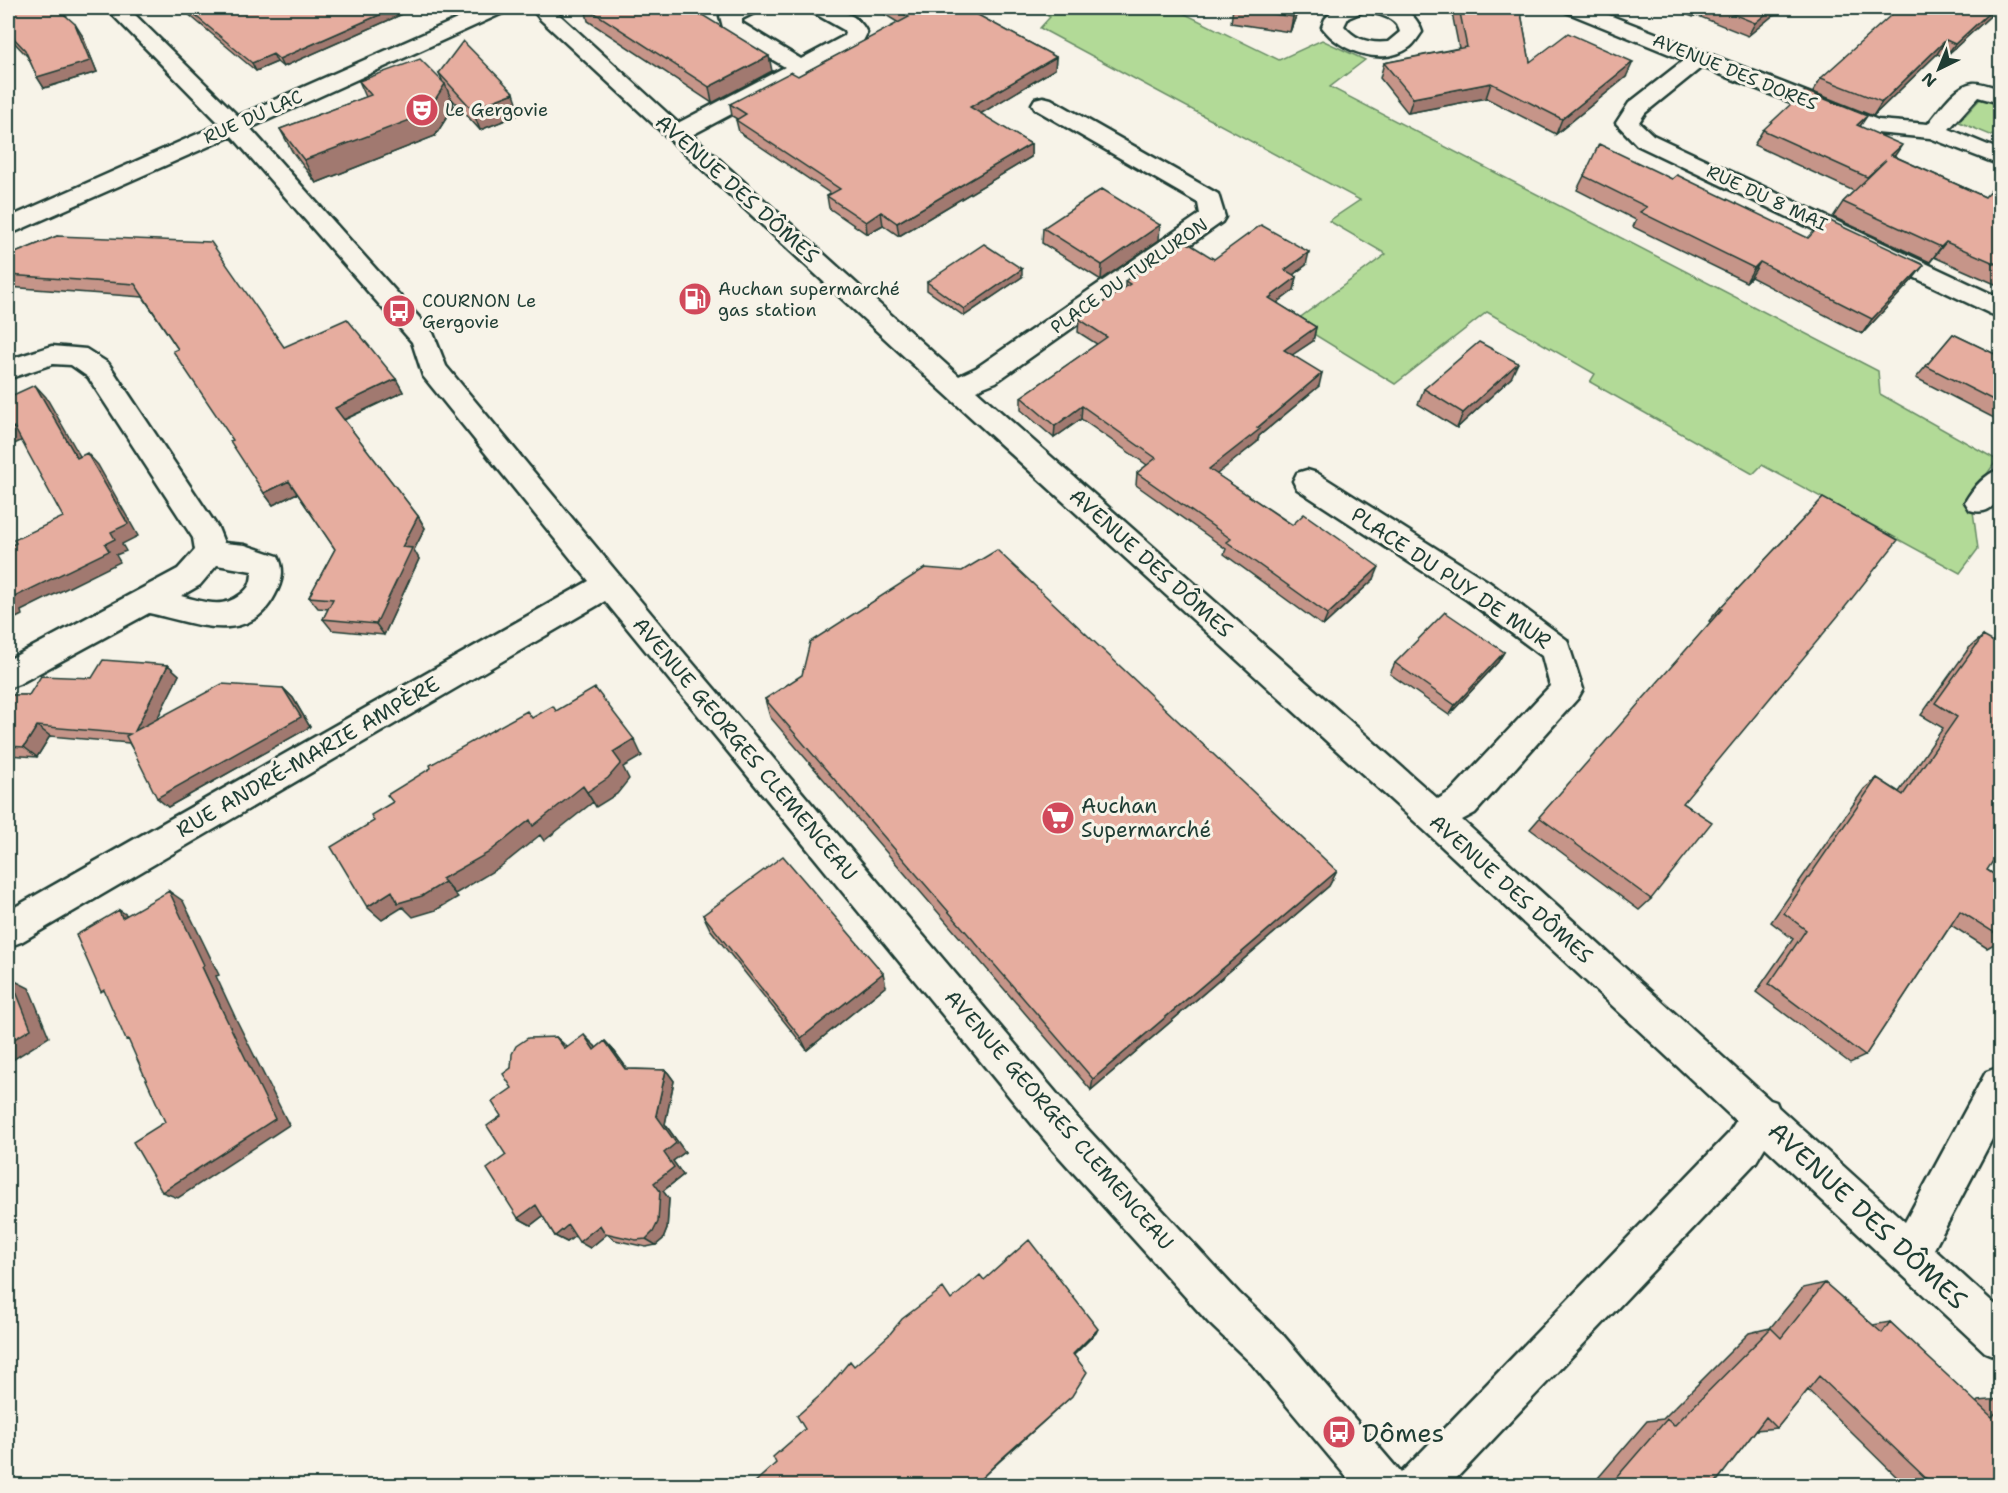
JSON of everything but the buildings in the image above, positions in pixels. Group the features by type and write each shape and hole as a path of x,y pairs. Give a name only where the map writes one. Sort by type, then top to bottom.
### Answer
{"street":[{"name":"AVENUE GEORGES CLEMENCEAU","path":"117,8 235,125 294,189 357,262 366,276 424,339 433,369 1067,1136 1224,1308 1267,1349 1384,1485"},
{"name":"RUE DU LAC","path":"8,227 498,8"},
{"name":"AVENUE DES DÔMES","path":"542,8 623,87 1435,818 2001,1337"},
{"path":"749,8 731,16 732,26 801,68"},
{"path":"676,134 853,40 856,33 853,26 819,8"},
{"path":"1356,8 1339,14 1334,20 1333,27 1345,40 1367,48 1391,47 1408,38 1411,32 1409,25 1392,9"},
{"name":"AVENUE DES DORES","path":"1573,8 1874,127 1934,131 2001,158"},
{"name":"RUE DU 8 MAI","path":"1700,58 1637,108 1627,123 1645,140 2001,308"},
{"path":"1934,131 1968,93 1975,89 2001,96"},
{"name":"PLACE DU TURLURON","path":"958,387 986,375 1213,217 1209,199 1043,104"},
{"path":"8,370 52,355 77,356 98,370 208,536 210,553 189,577 8,675"},
{"path":"1980,502 2001,480"},
{"name":"PLACE DU PUY DE MUR","path":"1307,481 1478,591 1556,649 1567,689 1463,802 1435,818"},
{"path":"146,600 221,617 238,614 258,599 267,582 267,564 245,557 210,553"},
{"name":"RUE ANDRÉ-MARIE AMPÈRE","path":"8,930 609,584"},
{"path":"1909,1255 2001,1086"},
{"name":"AVENUE DES DÔMES","path":"1418,1485 1742,1148 1762,1116"}],"green space":[{"path":"1034,8 1173,8 1279,60 1322,40 1365,60 1330,87 1878,371 1880,394 1997,460 1971,496 1978,549 1960,573 1762,465 1753,474 1590,382 1595,374 1487,312 1395,384 1294,322 1386,254 1329,221 1360,200 1040,28 1050,17"},
{"path":"1981,98 2000,105 2000,139 1959,122"}],"place":[{"name":"Le Gergovie","path":"422,110"},
{"name":"Auchan supermarché gas station","path":"695,299"},
{"name":"COURNON Le Gergovie","path":"399,311"},
{"name":"Auchan Supermarché","path":"1058,818"},
{"name":"Dômes","path":"1339,1432"}]}
